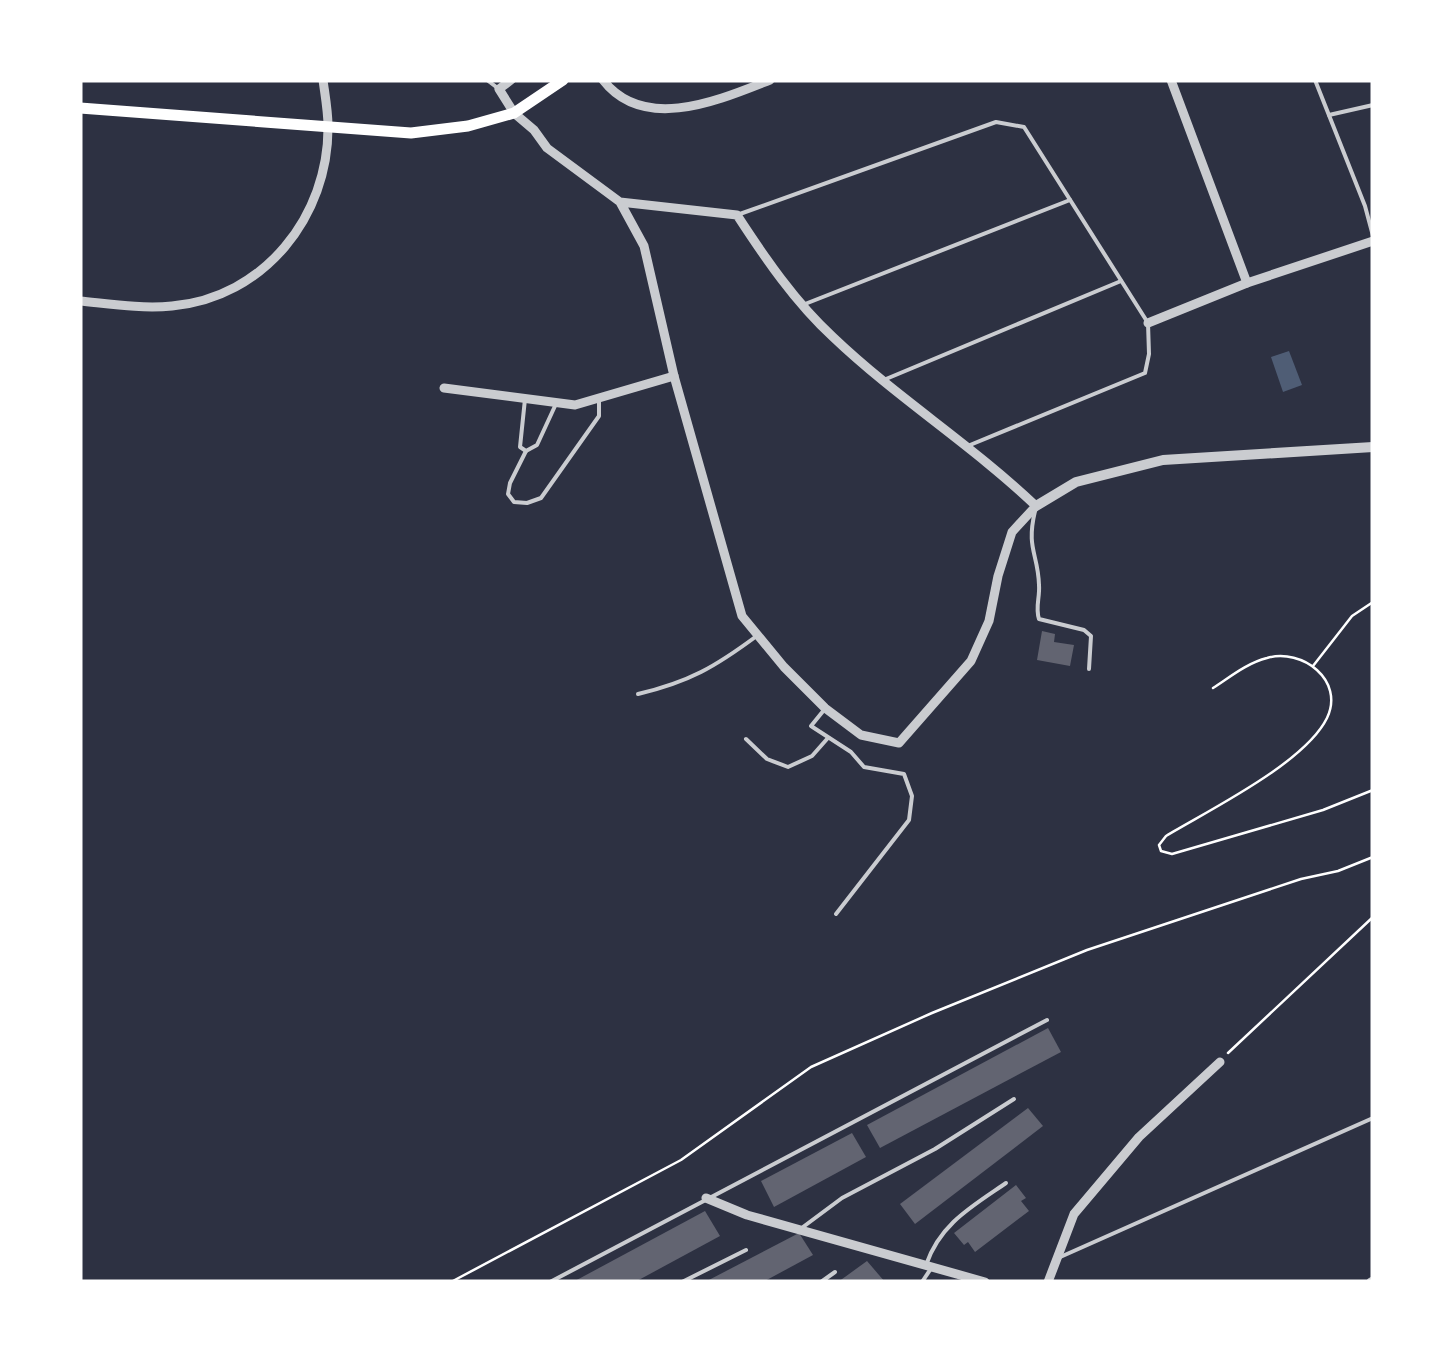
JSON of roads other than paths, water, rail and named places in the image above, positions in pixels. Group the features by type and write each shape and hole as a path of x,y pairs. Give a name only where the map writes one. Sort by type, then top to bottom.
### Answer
{"main road":[{"path":"80,108 411,133 468,126 514,113 564,80"}],"street":[{"path":"80,301 173,306 220,296 263,271 297,234 310,211 328,128 324,80"},
{"path":"511,80 499,89 514,113 547,148 620,202 644,246 674,376 742,616 784,667 825,708 861,735 898,743 971,661 990,621 998,576 1012,532 1036,506 1076,482 1163,460 1373,447"},
{"path":"603,80 633,104 660,110 693,106 770,80"},
{"path":"1171,80 1247,284"},
{"path":"620,202 737,215 770,266 831,336 968,445 1036,506"},
{"path":"1148,323 1373,238"},
{"path":"444,388 574,404 674,376"},
{"path":"1048,1282 1074,1214 1128,1150 1220,1062"},
{"path":"706,1198 747,1215 986,1282"}],"lane":[{"path":"487,80 499,89"},
{"path":"1315,80 1373,238"},
{"path":"1329,115 1373,105"},
{"path":"737,215 996,122 1024,127 1148,323 1149,354 1144,373 968,445"},
{"path":"804,304 1070,200"},
{"path":"1364,206 1373,204"},
{"path":"884,380 1121,281"},
{"path":"526,398 520,446 526,451"},
{"path":"556,402 537,445 526,451 510,483 508,494 514,502 541,498 599,416 599,398"},
{"path":"1036,506 1030,532 1039,584 1036,612 1039,619 1084,630 1091,636 1089,669"},
{"path":"638,694 687,681 724,661 758,635"},
{"path":"825,708 811,726 852,752 864,767 904,774 912,796 909,820 836,914"},
{"path":"746,739 768,758 788,767 812,756 826,738"},
{"path":"550,1282 1047,1020"},
{"path":"799,1229 842,1198 935,1149 1014,1099"},
{"path":"1055,1259 1373,1118"},
{"path":"922,1282 933,1245 949,1222 1006,1183"},
{"path":"682,1282 746,1250"},
{"path":"820,1282 835,1272"}],"water":[{"path":"1289,351 1302,385 1283,392 1271,357"}]}
